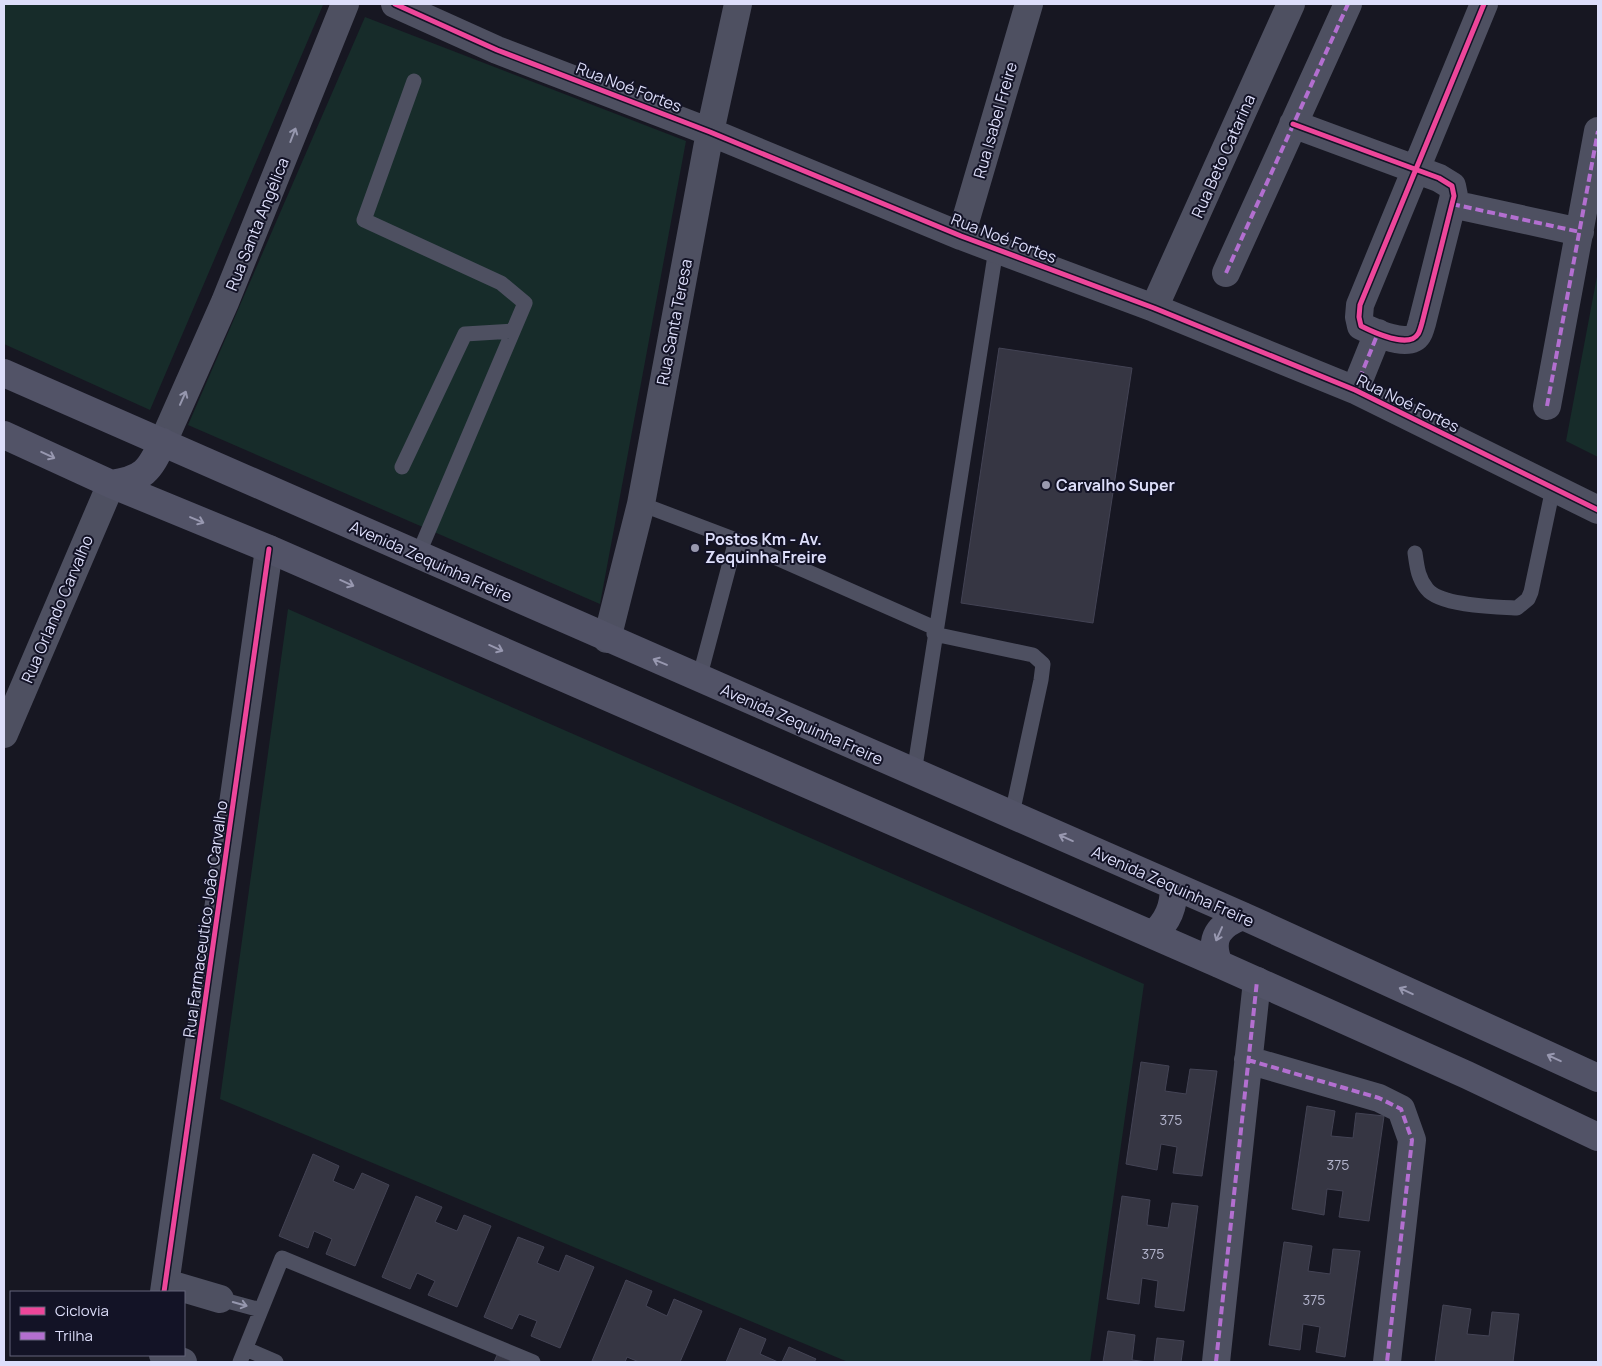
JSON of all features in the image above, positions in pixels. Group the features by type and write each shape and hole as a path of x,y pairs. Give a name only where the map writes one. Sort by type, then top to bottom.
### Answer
{"main road":[{"name":"Avenida Zequinha Freire","path":"4,373 607,639 1243,916 1598,1078"},
{"path":"4,435 110,484 269,549 1219,964 1598,1137"},
{"path":"110,484 133,480 142,475 149,468 163,442"},
{"path":"1153,935 1169,916 1174,900 1174,886"},
{"path":"1219,964 1215,948 1220,928 1243,916"}],"street":[{"name":"Rua Santa Angélica","path":"163,442 225,302 344,4"},
{"name":"Rua Noé Fortes","path":"395,4 497,50 710,132 961,236 1154,308 1356,390 1598,510"},
{"name":"Rua Santa Teresa","path":"607,639 641,504 710,132 738,4"},
{"name":"Rua Isabel Freire","path":"961,236 1028,4"},
{"name":"Rua Beto Catarina","path":"1154,308 1291,4"},
{"path":"1226,273 1348,4"},
{"path":"1293,124 1416,170 1438,178 1452,186 1454,192 1452,204 1418,336 1411,340 1400,341 1362,326 1359,318 1360,305 1416,170 1484,4"},
{"path":"1547,406 1598,131"},
{"path":"1452,204 1580,232"},
{"path":"1356,390 1378,333"},
{"name":"Rua Orlando Carvalho","path":"4,734 110,484"},
{"name":"Rua Farmaceutico João Carvalho","path":"165,1288 269,549"},
{"path":"1216,1362 1257,981"},
{"path":"1248,1060 1380,1098 1401,1109 1408,1122 1412,1140 1387,1362"},
{"path":"165,1288 180,1291"},
{"path":"185,1292 220,1299"},
{"path":"166,1356 183,1362"}],"lane":[{"path":"414,81 364,220 501,283 525,303 418,555"},
{"path":"914,773 996,249"},
{"path":"402,467 465,334 513,330"},
{"path":"1415,553 1417,574 1428,591 1451,600 1492,607 1517,608 1528,599 1531,592 1552,488"},
{"path":"641,504 736,540 935,631 1033,655 1043,664 1042,680 1012,814"},
{"path":"699,679 736,540"},
{"path":"276,1362 243,1356 282,1258 533,1362"},
{"path":"220,1299 261,1310"}],"green space":[{"path":"4,4 323,5 150,410 4,344"},
{"path":"365,17 686,141 600,604 188,425"},
{"path":"1598,271 1598,457 1566,441"},
{"path":"288,609 1144,984 1090,1362 848,1362 220,1099"}],"building":[{"name":"Carvalho Super","path":"999,348 1132,368 1093,623 961,603"},
{"path":"1141,1062 1169,1066 1165,1091 1186,1094 1190,1069 1217,1071 1202,1176 1173,1173 1177,1147 1161,1144 1157,1170 1126,1164"},
{"path":"1307,1106 1335,1111 1331,1136 1353,1138 1356,1113 1384,1116 1369,1221 1339,1217 1343,1191 1327,1189 1324,1215 1292,1209"},
{"path":"313,1154 339,1166 333,1181 354,1190 362,1173 389,1185 355,1266 326,1254 332,1239 314,1231 308,1248 279,1236"},
{"path":"416,1196 442,1207 435,1222 457,1231 464,1215 491,1226 457,1307 428,1295 435,1281 417,1273 410,1289 382,1277"},
{"path":"1122,1196 1150,1200 1147,1225 1168,1228 1172,1203 1198,1206 1184,1311 1155,1307 1158,1281 1142,1278 1139,1304 1107,1299"},
{"path":"518,1237 544,1247 537,1263 559,1272 566,1255 594,1267 560,1348 531,1336 537,1321 519,1314 512,1329 484,1317"},
{"path":"1284,1242 1312,1246 1308,1271 1330,1274 1333,1249 1360,1251 1345,1357 1316,1352 1320,1327 1303,1324 1300,1350 1269,1345"},
{"path":"626,1280 652,1291 646,1306 667,1316 674,1299 702,1311 680,1362 639,1362 627,1357 625,1362 592,1361"},
{"path":"1443,1305 1471,1309 1467,1334 1489,1336 1492,1312 1519,1314 1513,1362 1435,1362"},
{"path":"740,1328 766,1339 760,1354 778,1362 726,1362"},
{"path":"1108,1331 1135,1335 1132,1360 1148,1362 1103,1362"},
{"path":"1157,1338 1184,1341 1181,1362 1154,1362"},
{"path":"789,1347 816,1359 814,1362 782,1362"},
{"path":"497,1355 514,1362 494,1362"}],"marked path":[{"path":"1226,273 1348,4"},
{"path":"1547,406 1598,131"},
{"path":"1452,204 1580,232"},
{"path":"1355,390 1378,333"},
{"path":"1216,1362 1257,981"},
{"path":"1248,1060 1379,1098 1401,1109 1412,1140 1387,1362"}],"cycle path":[{"path":"395,4 497,50 710,132 961,236 1154,308 1355,390 1598,510"},
{"path":"1293,124 1439,178 1452,186 1454,196 1422,323 1419,333 1413,338 1399,340 1361,326 1359,317 1360,305 1484,4"},
{"path":"164,1291 269,549"}],"place":[{"name":"Carvalho Super","path":"1046,485"},
{"name":"Postos Km - Av. Zequinha Freire","path":"695,548"}]}
